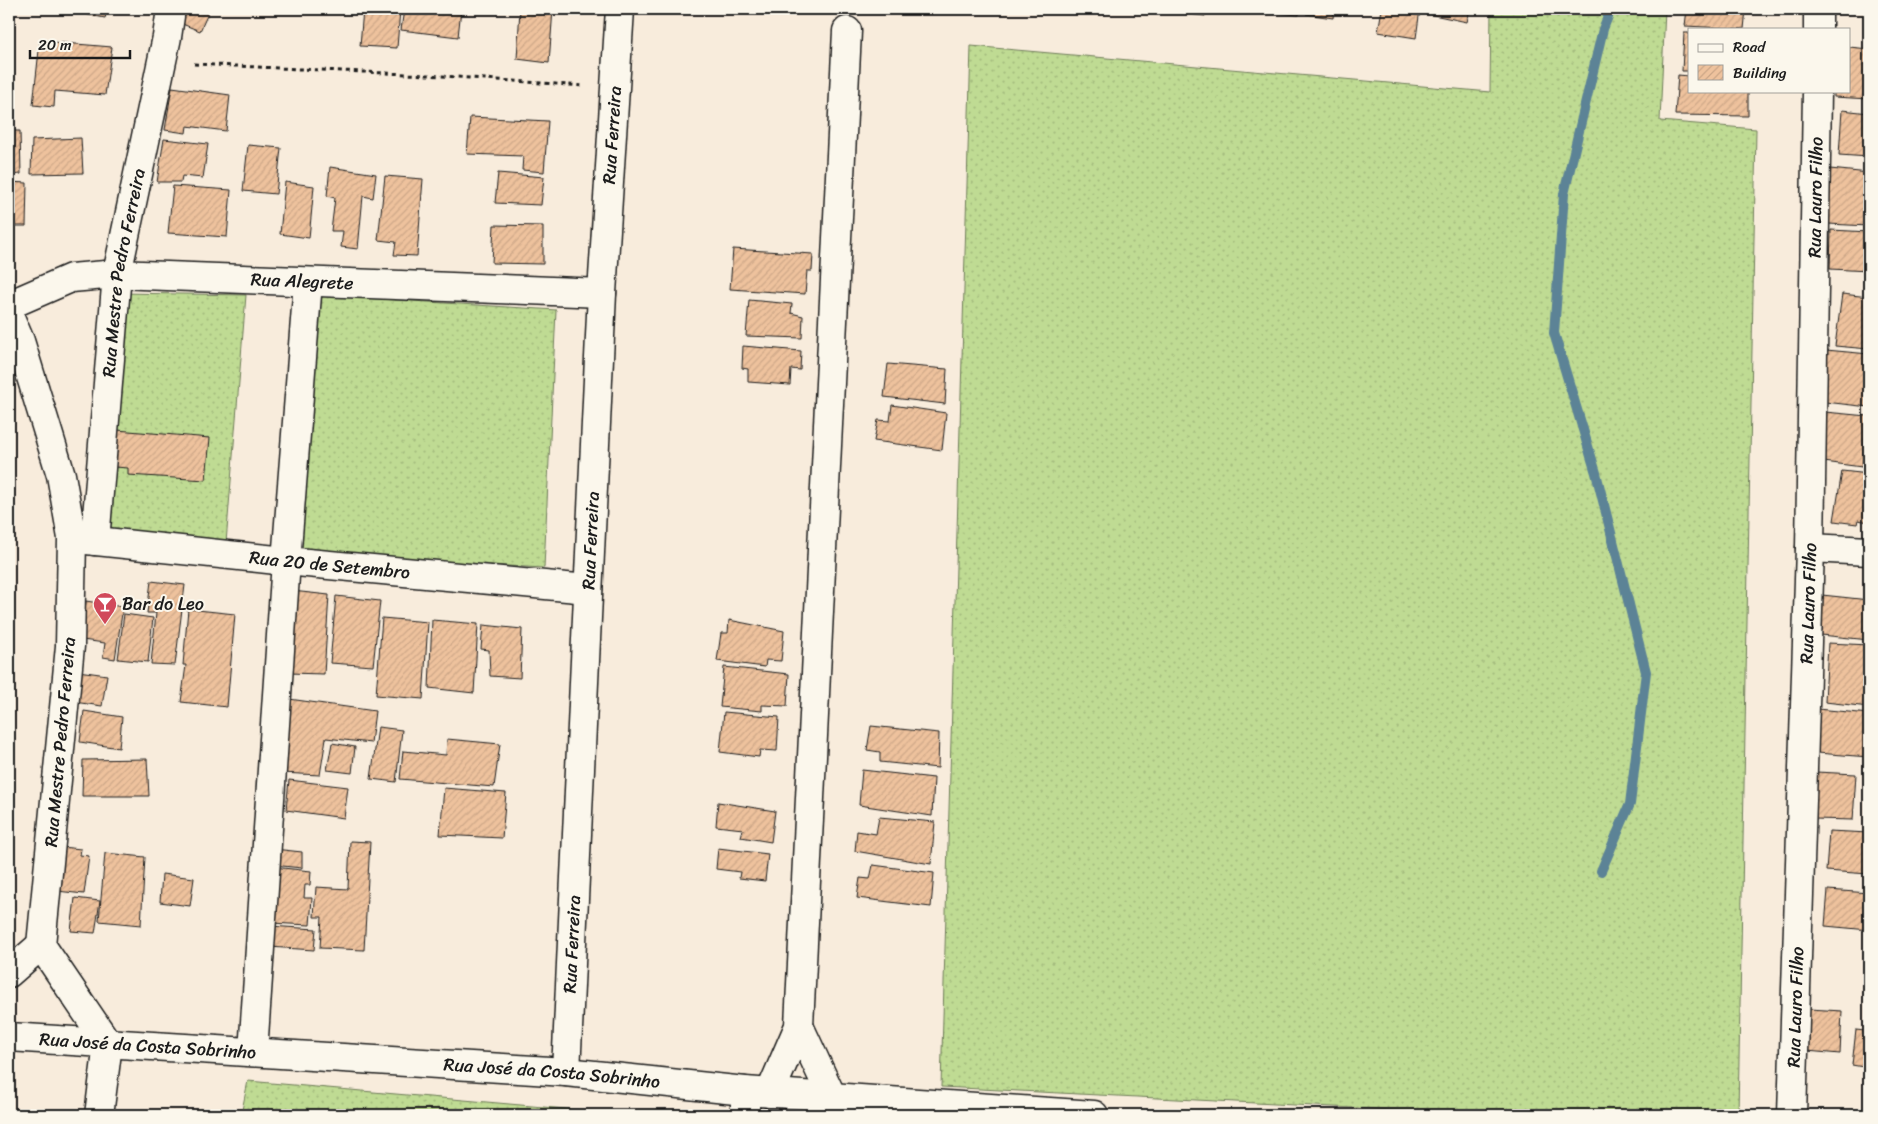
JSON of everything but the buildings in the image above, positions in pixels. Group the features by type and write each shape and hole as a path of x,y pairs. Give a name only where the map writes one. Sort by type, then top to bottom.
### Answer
{"street":[{"name":"Rua Mestre Pedro Ferreira","path":"41,945 70,646 117,274 162,63 171,9"},
{"name":"Rua Ferreira","path":"566,1072 602,294 620,9"},
{"path":"1818,9 1818,28"},
{"path":"832,1097 799,1026 847,32"},
{"name":"Rua Lauro Filho","path":"1792,1115 1810,548 1817,92"},
{"name":"Rua Alegrete","path":"9,306 71,278 117,274 602,294"},
{"path":"253,1052 286,561 308,282"},
{"path":"9,315 14,341 83,539"},
{"name":"Rua 20 de Setembro","path":"83,539 286,561 588,589"},
{"path":"1810,548 1869,551"},
{"path":"9,973 41,945 108,1044 99,1115"},
{"path":"753,1100 799,1026"},
{"name":"Rua José da Costa Sobrinho","path":"9,1037 566,1072 753,1100 832,1097 1094,1115"}],"path":[{"path":"162,63 428,75 615,88"}],"green space":[{"path":"1491,9 1665,9 1660,121 1756,129 1738,1115 1491,1115 941,1087 971,46 1490,92"},
{"path":"119,293 246,295 226,543 99,533"},
{"path":"315,295 556,310 544,568 295,554"},
{"path":"248,1081 634,1115 241,1115"}],"waterway":[{"path":"1601,871 1630,804 1646,672 1596,473 1554,333 1564,194 1603,29 1611,9"}],"place":[{"name":"Bar do Leo","path":"105,625"}]}
